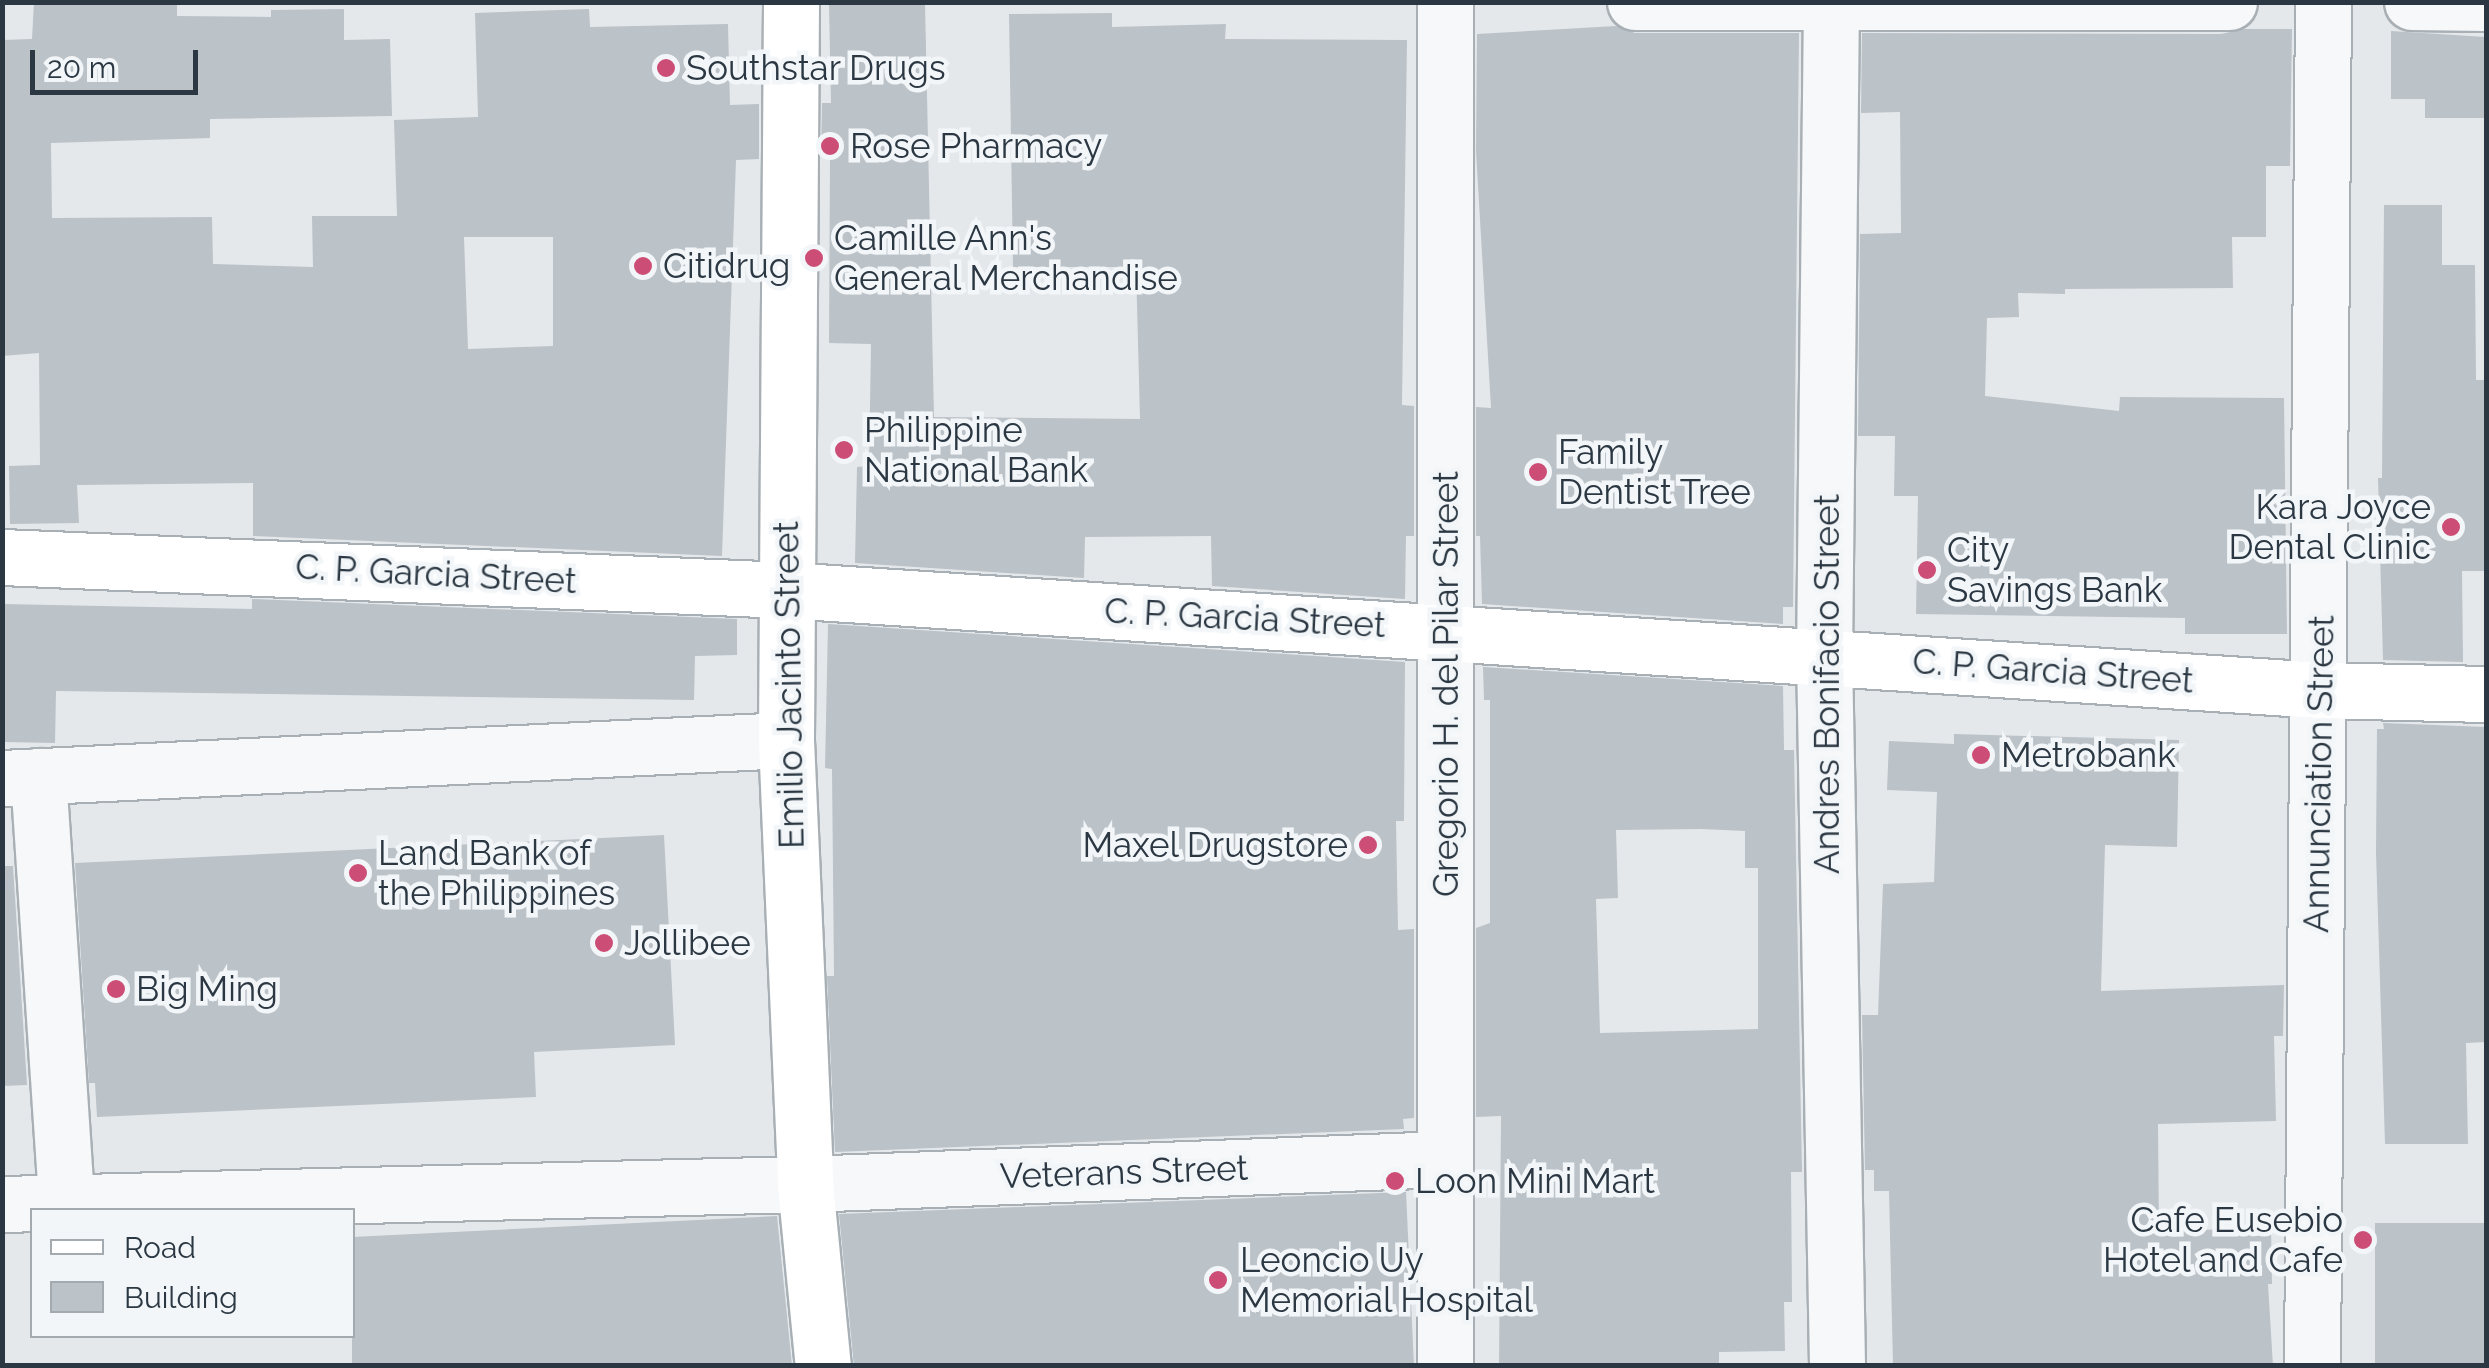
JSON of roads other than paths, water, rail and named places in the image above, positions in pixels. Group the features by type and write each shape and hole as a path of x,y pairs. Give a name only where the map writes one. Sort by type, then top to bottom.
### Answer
{"main road":[{"name":"Emilio Jacinto Street","path":"791,2 786,740 805,1184 823,1366"},
{"name":"C. P. Garcia Street","path":"2,557 786,590 2321,690 2486,694"}],"street":[{"name":"Gregorio H. del Pilar Street","path":"1446,2 1446,1366"},
{"path":"1635,2 2230,2"},
{"name":"Annunciation Street","path":"2312,1366 2321,690 2323,2"},
{"path":"2412,2 2486,3"},
{"name":"Andres Bonifacio Street","path":"1831,3 1824,655 1837,1366"},
{"path":"66,1203 20,777 786,740"},
{"name":"Veterans Street","path":"2,1204 805,1184 1444,1159"}],"place":[{"name":"Southstar Drugs","path":"666,68"},
{"name":"Rose Pharmacy","path":"830,146"},
{"name":"Camille Ann's General Merchandise","path":"814,258"},
{"name":"Citidrug","path":"643,266"},
{"name":"Philippine National Bank","path":"844,450"},
{"name":"Family Dentist Tree","path":"1538,472"},
{"name":"Kara Joyce Dental Clinic","path":"2451,527"},
{"name":"City Savings Bank","path":"1927,570"},
{"name":"Metrobank","path":"1981,755"},
{"name":"Maxel Drugstore","path":"1368,845"},
{"name":"Land Bank of the Philippines","path":"358,873"},
{"name":"Jollibee","path":"604,943"},
{"name":"Big Ming","path":"116,989"},
{"name":"Loon Mini Mart","path":"1395,1181"},
{"name":"Cafe Eusebio Hotel and Cafe","path":"2363,1240"},
{"name":"Leoncio Uy Memorial Hospital","path":"1218,1280"}]}
